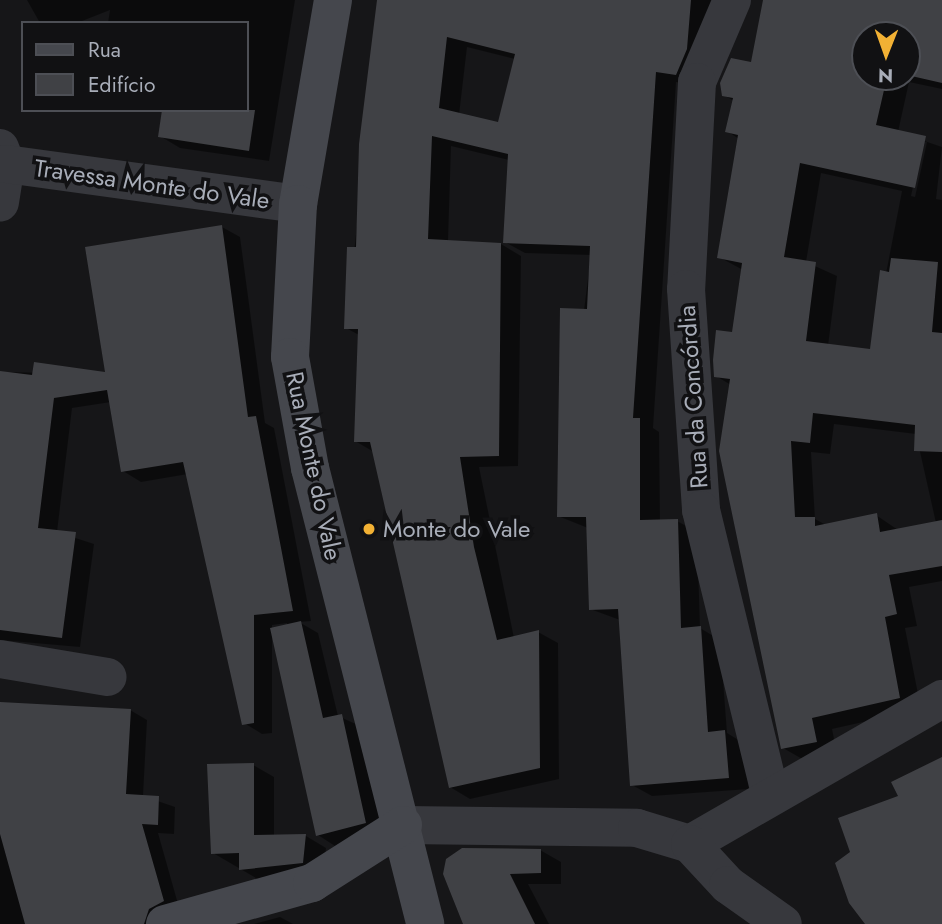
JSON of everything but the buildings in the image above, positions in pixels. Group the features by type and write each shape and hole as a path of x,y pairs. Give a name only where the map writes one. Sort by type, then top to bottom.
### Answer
{"street":[{"name":"Rua Monte do Vale","path":"333,0 298,204 292,370 310,468 403,825 425,924"},
{"name":"Rua da Concórdia","path":"732,0 697,82 686,289 701,510 770,794"},
{"name":"Travessa Monte do Vale","path":"3,156 298,204"},
{"path":"0,203 3,156"},
{"path":"0,659 108,677"},
{"path":"690,844 770,794 942,699"},
{"path":"165,924 312,883 403,825 637,828 690,844 728,885 783,924"}],"place":[{"name":"Monte do Vale","path":"369,529"}]}
